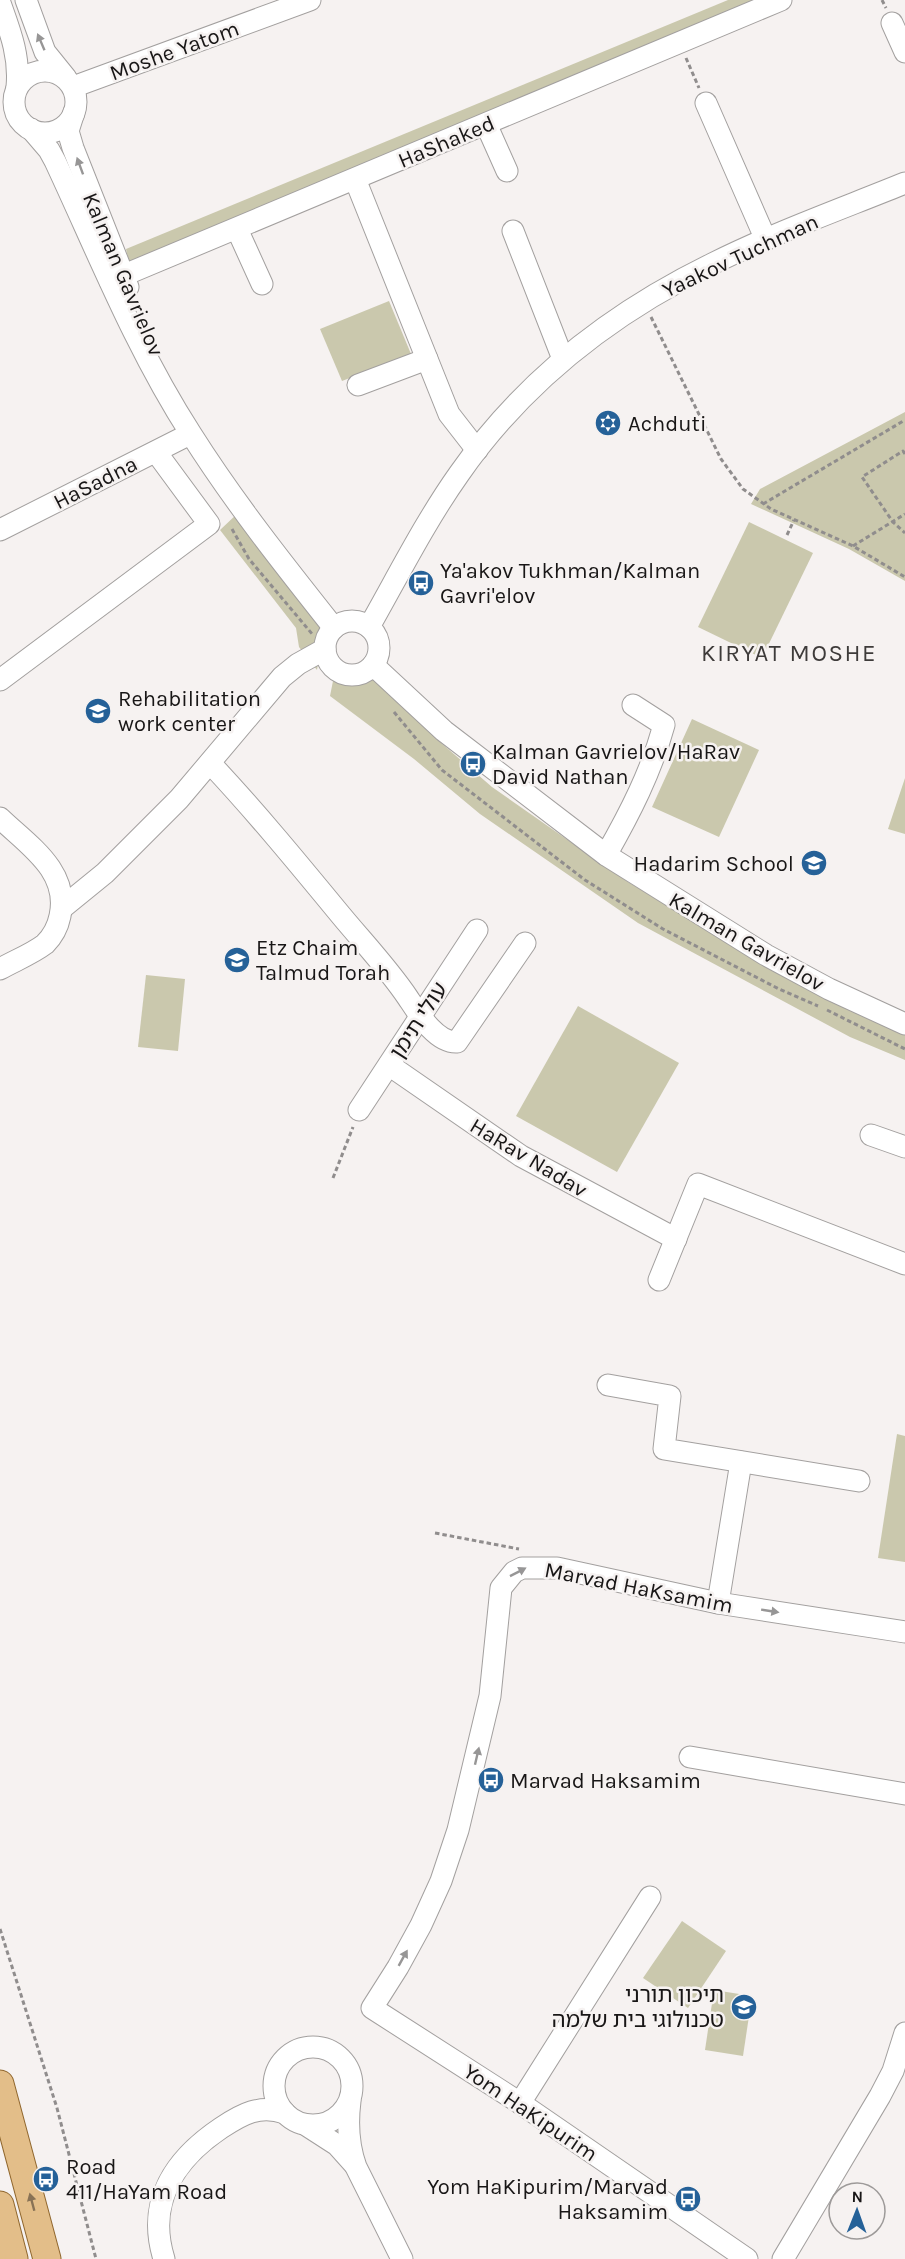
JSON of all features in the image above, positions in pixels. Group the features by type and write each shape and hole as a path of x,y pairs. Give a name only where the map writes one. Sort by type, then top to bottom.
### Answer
{"main road":[{"path":"0,2084 47,2259"},
{"path":"0,2205 14,2258"}],"street":[{"path":"0,3 16,50 18,63 14,105 8,117 20,120 31,129 51,132 61,128 69,121 76,104 70,83 45,51 26,0"},
{"name":"Moshe Yatom","path":"70,83 310,0"},
{"name":"HaShaked","path":"117,278 781,0"},
{"path":"892,23 905,51"},
{"path":"17,87 31,74 40,71 58,73 70,83"},
{"path":"706,103 766,240"},
{"name":"Kalman Gavrielov","path":"74,112 68,131 117,278 162,386 190,434 255,527 334,628"},
{"path":"486,124 507,171"},
{"name":"Kalman Gavrielov","path":"31,129 49,150 117,278"},
{"path":"355,179 449,414 477,450"},
{"name":"Yaakov Tuchman","path":"369,627 458,474 532,387 563,359 592,335 711,264 905,183"},
{"path":"237,229 262,284"},
{"path":"513,231 563,359"},
{"path":"358,385 427,359"},
{"name":"HaSadna","path":"0,530 190,434"},
{"path":"0,680 209,524 156,452"},
{"path":"351,621 369,627 375,634 379,647 378,656 373,665 357,675 341,673 331,665 325,649 327,639 334,628 351,621"},
{"path":"62,908 105,873 179,799 282,676 325,649"},
{"name":"Kalman Gavrielov","path":"373,665 444,732 606,855 766,955 829,989 905,1024"},
{"path":"606,855 634,806 655,757 664,725 633,705"},
{"path":"210,763 398,983 420,1016 442,1038 457,1042 525,943"},
{"path":"0,818 53,869 60,884 62,908 58,924 44,944 0,969"},
{"name":"עולי תימן","path":"359,1110 477,930"},
{"name":"HaRav Nadav","path":"388,1065 521,1156 676,1239"},
{"path":"871,1135 905,1147"},
{"path":"660,1280 698,1184 905,1264"},
{"path":"608,1385 670,1396 664,1449 859,1481"},
{"path":"718,1603 741,1462"},
{"name":"Marvad HaKsamim","path":"372,2008 421,1925 441,1881 458,1830 490,1696 501,1588 507,1579 522,1568 557,1568 718,1603 905,1632"},
{"path":"690,1757 905,1794"},
{"path":"520,2103 650,1897"},
{"name":"Yom HaKipurim","path":"372,2008 520,2103 747,2259"},
{"path":"783,2259 880,2097 893,2071 904,2038"},
{"path":"241,2115 291,2055 302,2049 326,2050 341,2059 348,2069 352,2083 347,2132 356,2168"},
{"path":"279,2068 275,2080 278,2104 295,2121 306,2125 337,2145 356,2168 402,2259"},
{"path":"306,2125 319,2125 331,2121 345,2110 350,2099"},
{"path":"164,2259 159,2233 164,2191 172,2175 195,2146 241,2115 255,2110 270,2109 285,2113"}],"path":[{"path":"679,43 706,103"},
{"path":"644,302 721,459 743,489 763,504 853,546 905,577"},
{"path":"763,504 905,420"},
{"path":"905,454 903,451 862,477 893,522 905,533"},
{"path":"853,546 905,514"},
{"path":"787,535 794,520"},
{"path":"333,1178 359,1110"},
{"path":"0,1929 57,2108 96,2259"}],"shaded area":[{"path":"728,0 776,0 131,272 126,249"},
{"path":"389,301 411,354 342,381 320,329"},
{"path":"905,412 905,581 849,549 751,504 760,489"},
{"path":"238,513 324,626 317,670 299,647 296,628 220,530"},
{"path":"749,522 813,553 762,658 698,627"},
{"path":"372,676 440,742 492,787 628,882 744,952 905,1034 905,1060 850,1037 638,923 480,814 414,759 330,696 333,681 356,683"},
{"path":"692,719 759,750 719,837 652,807"},
{"path":"905,778 905,834 888,829"},
{"path":"146,975 185,979 178,1051 138,1047"},
{"path":"578,1006 679,1063 617,1172 516,1116"},
{"path":"897,1434 905,1436 905,1562 878,1558"},
{"path":"682,1921 726,1951 688,2008 643,1978"},
{"path":"714,1990 752,1996 743,2056 705,2050"}],"place":[{"name":"Achduti","path":"608,423"},
{"name":"Ya'akov Tukhman/Kalman Gavri'elov","path":"421,583"},
{"name":"Rehabilitation work center","path":"98,711"},
{"name":"Kalman Gavrielov/HaRav David Nathan","path":"473,764"},
{"name":"Hadarim School","path":"814,863"},
{"name":"Etz Chaim Talmud Torah","path":"237,960"},
{"name":"Marvad Haksamim","path":"491,1780"},
{"name":"תיכון תורני טכנולוגי בית שלמה","path":"744,2007"},
{"name":"Road 411/HaYam Road","path":"46,2179"},
{"name":"Yom HaKipurim/Marvad Haksamim","path":"688,2199"}],"district":[{"name":"KIRYAT MOSHE","path":"789,653"}]}
